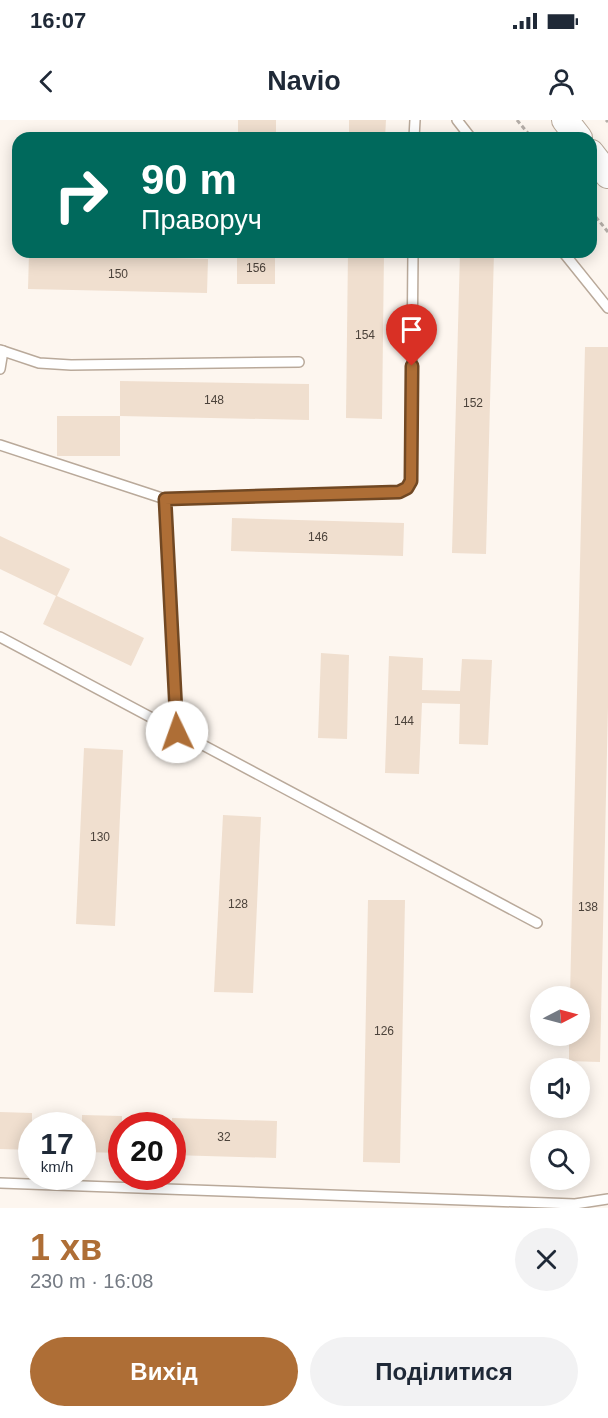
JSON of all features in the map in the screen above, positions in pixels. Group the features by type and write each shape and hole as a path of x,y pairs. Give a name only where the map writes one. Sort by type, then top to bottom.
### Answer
{"main road":[{"path":"565,120 574,132"},
{"path":"597,161 608,175"}],"lane":[{"path":"457,120 466,132"},
{"path":"0,445 165,499 399,492 407,488 411,481 413,258"},
{"path":"568,258 608,308"},
{"path":"0,369 1,350 39,363 71,365 299,362"},
{"path":"165,499 177,732"},
{"path":"0,638 537,923"},
{"path":"0,1183 575,1204 608,1198"}],"path":[{"path":"517,120 527,132"},
{"path":"597,218 608,232"}],"building":[{"path":"238,120 276,120 276,132 238,132"},
{"path":"349,120 386,120 385,132 349,132"},
{"path":"29,258 208,259 207,293 28,289"},
{"path":"237,258 275,258 275,284 237,284"},
{"path":"348,258 384,258 382,419 346,418"},
{"path":"460,258 494,258 486,554 452,553"},
{"path":"585,347 608,347 608,707 600,1062 590,1062 590,1058 569,1058 569,1046 590,1046 590,986 570,986"},
{"path":"120,381 309,384 309,420 120,416"},
{"path":"57,416 120,416 120,456 57,456"},
{"path":"232,518 404,523 403,556 231,551"},
{"path":"0,536 70,569 57,596 144,638 131,666 43,624 56,596 0,569"},
{"path":"321,653 349,655 347,739 318,738"},
{"path":"389,656 423,658 422,690 460,691 462,659 492,660 488,745 459,744 460,704 422,703 419,774 385,773"},
{"path":"84,748 123,750 115,926 76,924"},
{"path":"223,815 261,817 253,993 214,992"},
{"path":"368,900 405,900 400,1163 363,1162"},
{"path":"0,1112 18,1113 18,1150 0,1149"},
{"path":"96,1115 108,1116 108,1153 96,1152"},
{"path":"186,1118 277,1121 276,1158 186,1155"}],"route":[{"path":"177,732 165,499 399,492 407,488 411,481 412,366"}]}
